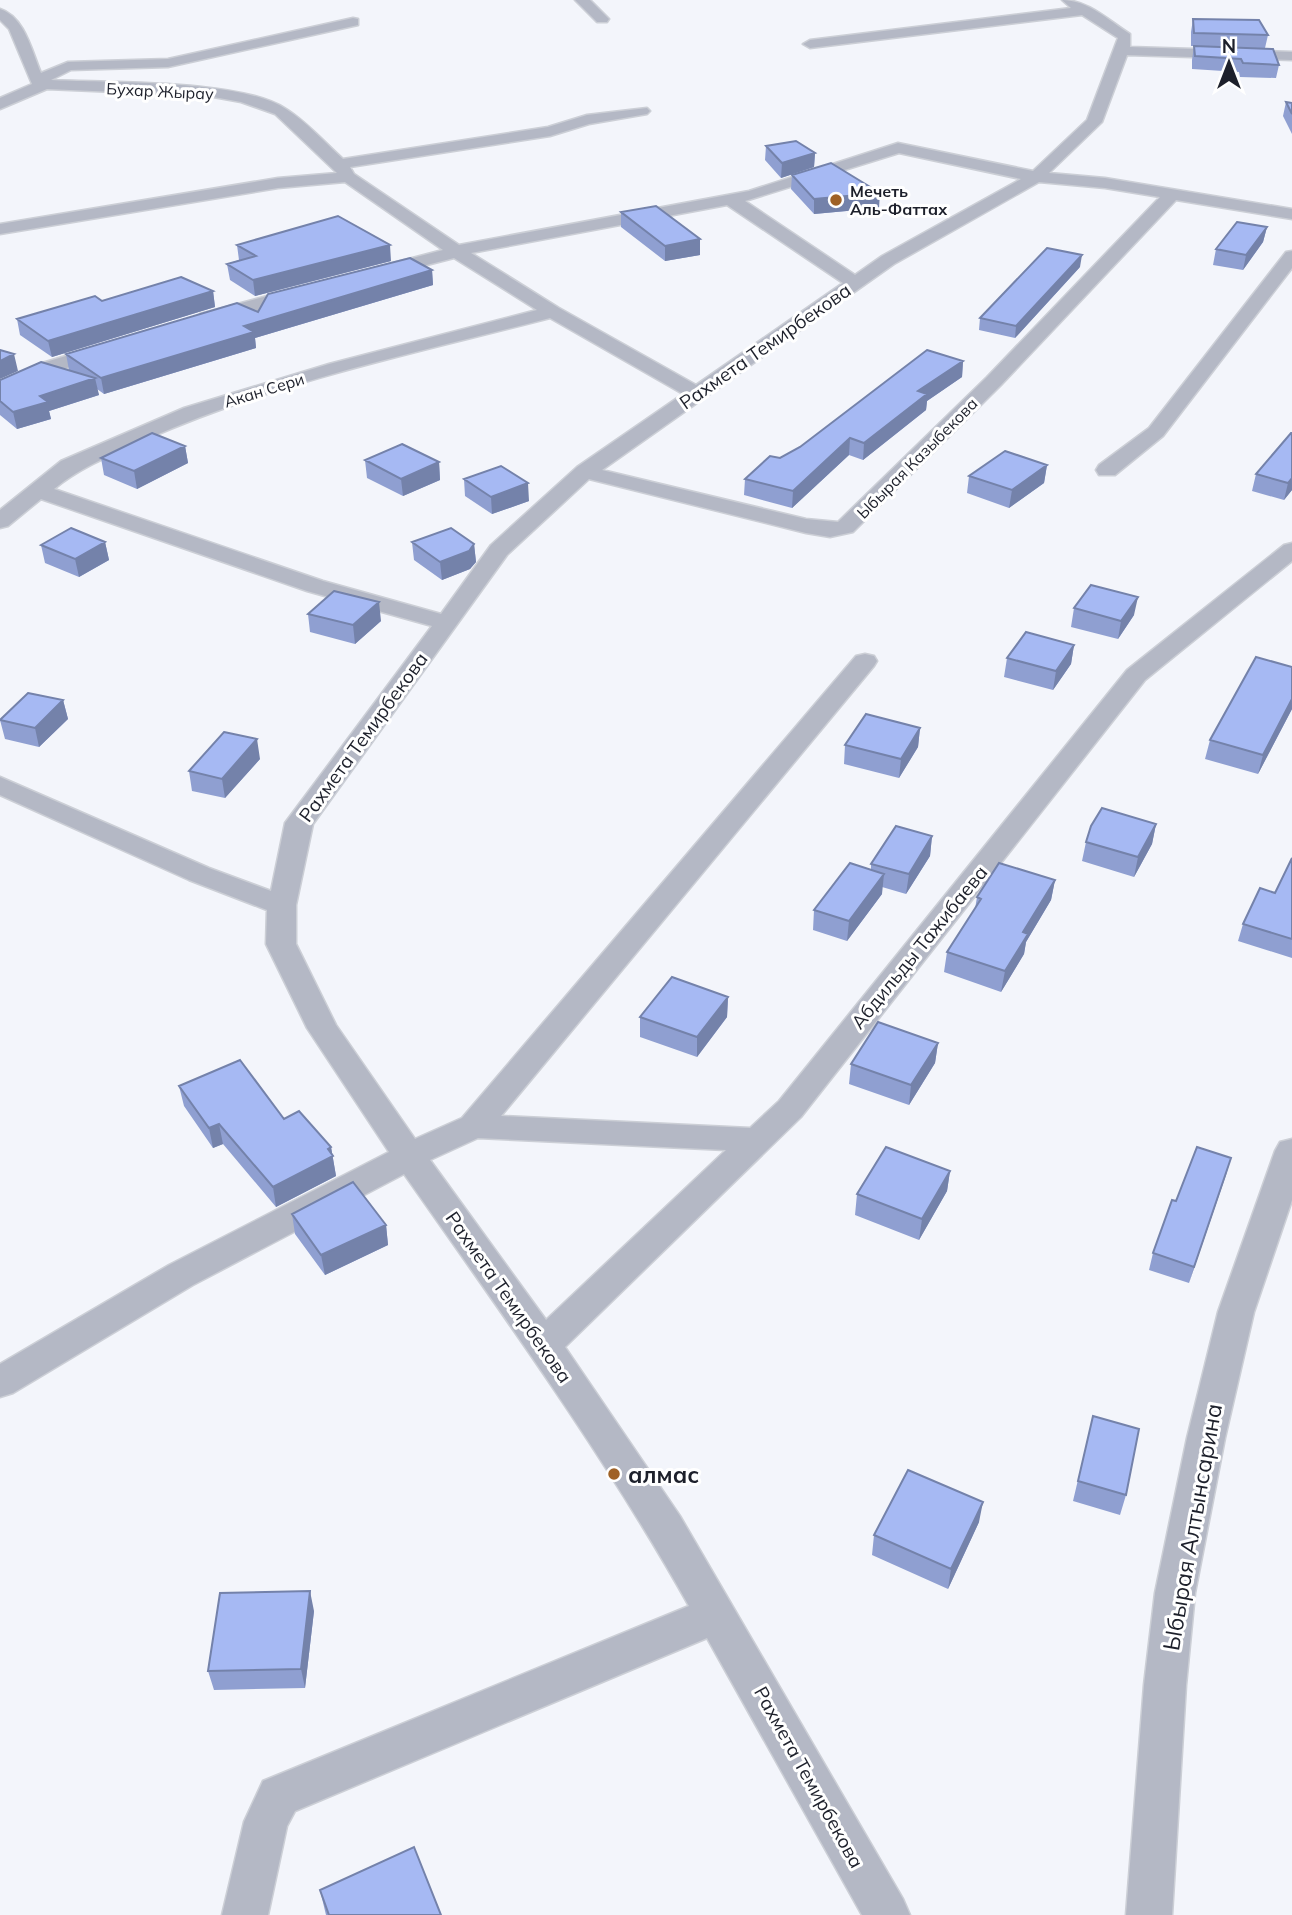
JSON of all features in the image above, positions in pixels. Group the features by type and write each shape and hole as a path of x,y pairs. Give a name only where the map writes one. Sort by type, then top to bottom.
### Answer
{"street":[{"path":"582,0 602,19"},
{"path":"1069,0 1125,37 1122,51 1292,56"},
{"path":"810,44 1087,10"},
{"path":"0,13 15,27 41,83"},
{"path":"0,104 68,66 168,63 353,22"},
{"name":"Рахмета Темирбекова","path":"887,1915 666,1528 544,1345 409,1156 322,1028 281,944 282,905 299,824 499,550 585,472 696,393 888,260 1036,177 1094,122 1122,51"},
{"name":"Бухар Жырау","path":"41,83 208,92 244,98 280,111 344,170 456,251 552,312 696,393"},
{"path":"0,229 278,183 642,111"},
{"path":"367,275 456,251 752,195 898,148 1036,177 1105,183 1292,214"},
{"name":"Ыбырая Казыбекова","path":"585,472 806,526 830,530 845,527 994,381 1172,194"},
{"path":"730,199 855,283"},
{"path":"1107,470 1156,432 1292,256"},
{"path":"187,324 316,289"},
{"name":"Акан Сери","path":"0,521 69,466 191,412 336,368 552,312"},
{"path":"0,390 46,368 121,345"},
{"path":"37,489 315,586 446,623"},
{"name":"Абдильды Тажибаева","path":"544,1345 790,1110 1136,675 1292,550"},
{"path":"0,1382 181,1275 409,1156 474,1126 865,661"},
{"path":"0,785 199,874 282,905"},
{"path":"474,1126 759,1140"},
{"name":"Ыбырая Алтынсарина","path":"1149,1915 1165,1685 1175,1593 1206,1438 1236,1312 1292,1151"},
{"path":"245,1915 266,1822 279,1796 717,1614"}],"building":[{"path":"1193,19 1259,20 1268,35 1194,33"},
{"path":"1194,46 1273,49 1279,65 1195,56"},
{"path":"1286,102 1292,103 1292,114"},
{"path":"796,141 815,153 782,163 766,146"},
{"path":"831,163 880,193 814,199 792,175"},
{"path":"656,206 700,239 665,246 621,212"},
{"path":"338,216 390,245 253,280 227,264 256,256 237,245"},
{"path":"1237,222 1267,227 1246,255 1216,249"},
{"path":"1047,248 1082,255 1016,326 980,318"},
{"path":"410,258 432,270 244,326 254,332 101,378 66,354 237,303 258,312 268,294"},
{"path":"181,277 213,291 48,341 17,319 95,296 102,301"},
{"path":"0,350 14,354 0,361"},
{"path":"927,350 963,361 918,391 927,394 864,443 850,438 793,491 745,479 770,456 780,458 800,447"},
{"path":"41,362 95,378 40,396 48,402 13,412 0,401 0,380"},
{"path":"152,433 185,446 134,471 101,458"},
{"path":"1291,433 1292,478 1288,483 1256,474"},
{"path":"402,444 439,462 401,479 365,460"},
{"path":"1005,451 1047,465 1012,490 969,476"},
{"path":"501,466 528,483 491,497 464,479"},
{"path":"71,528 105,542 75,559 41,545"},
{"path":"451,528 474,544 469,551 440,562 412,542"},
{"path":"1091,585 1138,597 1121,621 1074,608"},
{"path":"334,591 379,602 353,625 308,614"},
{"path":"1026,632 1074,645 1056,671 1007,658"},
{"path":"1256,657 1292,667 1292,699 1263,755 1210,740"},
{"path":"28,693 63,700 35,728 0,720"},
{"path":"866,714 920,728 901,759 845,745"},
{"path":"224,732 257,739 222,779 189,771"},
{"path":"1102,808 1156,824 1138,857 1086,842 1091,826"},
{"path":"896,826 932,836 909,874 871,864"},
{"path":"1292,858 1292,939 1243,924 1260,888 1275,893"},
{"path":"850,863 884,874 849,921 814,910"},
{"path":"999,863 1055,880 1023,932 1028,934 1005,971 947,952 981,899 977,897"},
{"path":"672,977 728,997 697,1037 640,1017"},
{"path":"878,1022 938,1043 911,1085 851,1064"},
{"path":"240,1060 284,1119 299,1111 331,1147 328,1149 333,1156 273,1187 219,1124 209,1128 179,1086"},
{"path":"886,1147 950,1171 922,1219 857,1194"},
{"path":"1197,1147 1231,1158 1194,1267 1153,1253 1172,1200 1176,1201"},
{"path":"353,1182 386,1225 321,1255 292,1214"},
{"path":"1093,1416 1139,1429 1126,1495 1078,1481"},
{"path":"908,1470 983,1502 951,1569 874,1535"},
{"path":"310,1591 301,1669 208,1671 220,1593"},
{"path":"414,1847 441,1915 329,1915 320,1890"}],"place":[{"name":"Мечеть Аль-Фаттах","path":"836,200"},
{"name":"алмас","path":"614,1474"}]}
